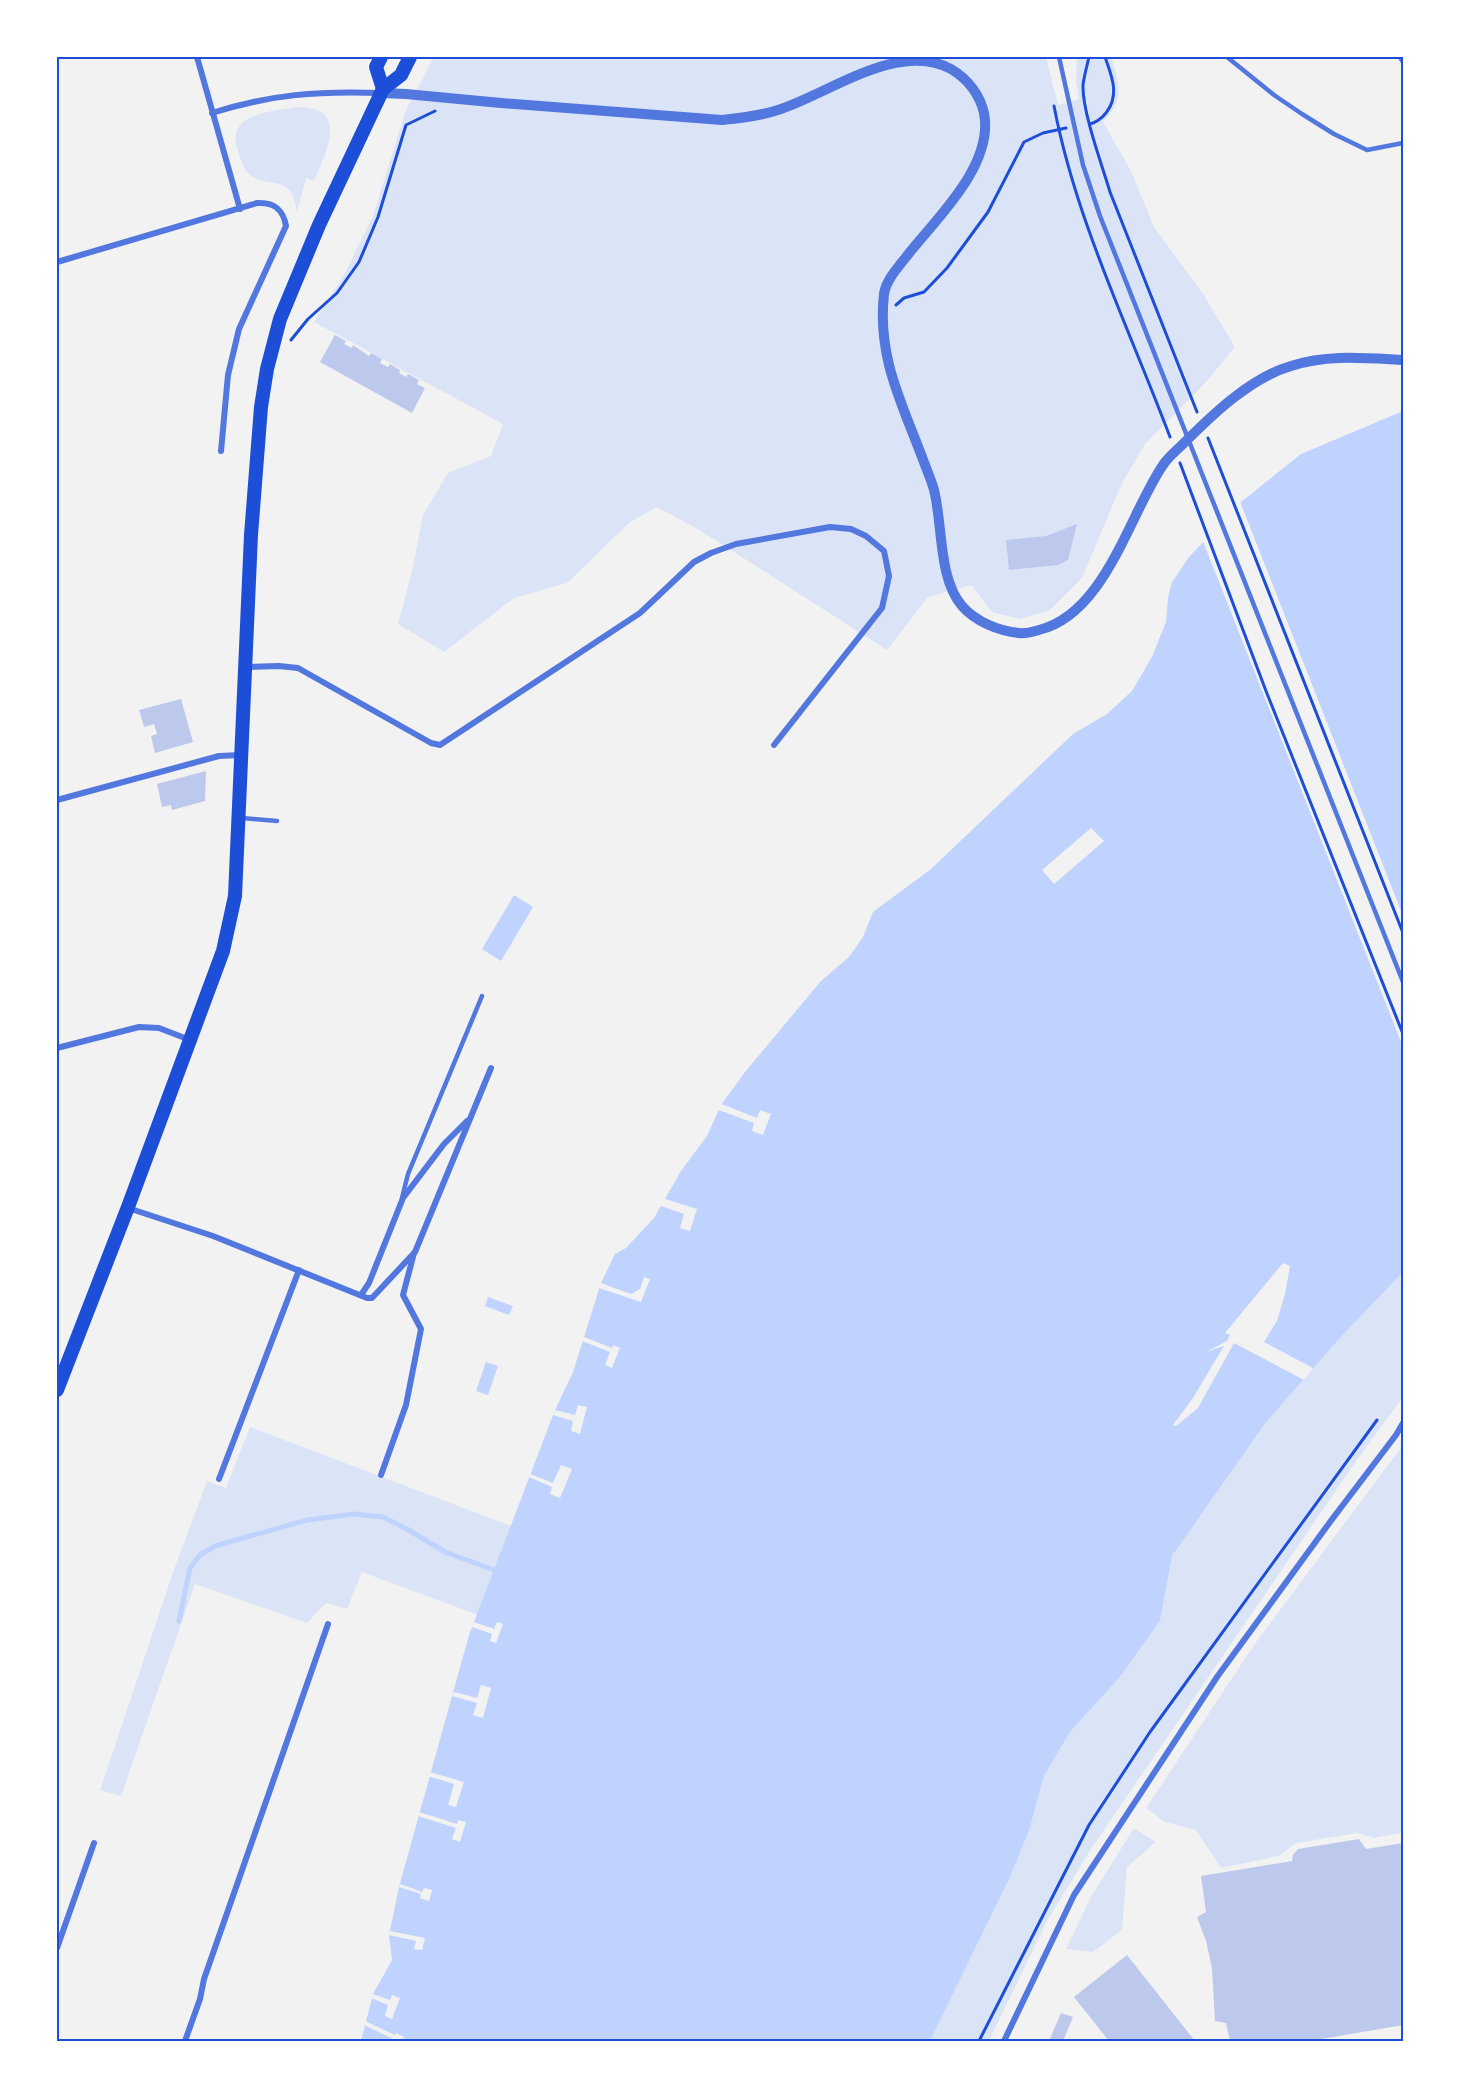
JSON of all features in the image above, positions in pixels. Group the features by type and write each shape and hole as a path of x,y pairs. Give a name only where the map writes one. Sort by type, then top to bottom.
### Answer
{"main road":[{"path":"381,57 376,68 382,91"},
{"path":"57,1390 128,1207 227,937 235,896 254,494 261,407 267,369 280,319 310,246 382,91 401,75 410,57"}],"street":[{"path":"197,57 240,209"},
{"path":"212,112 292,94 382,91 512,104 722,120 778,110 885,65 911,60 928,62 950,69 966,81 979,97 987,129 981,152 964,186 900,265 885,288 883,340 887,363 934,490 943,553 955,595 963,608 998,629 1023,634 1051,627 1081,606 1096,588 1164,463 1209,418 1263,379 1288,366 1323,358 1403,360"},
{"path":"57,262 265,202 278,208 284,216 286,226 239,329 228,375 221,451"},
{"path":"245,667 298,668 438,745 640,613 694,562 711,553 736,544 830,527 851,529 866,536 884,551 889,576 882,608 774,745"},
{"path":"57,800 219,756 241,755"},
{"path":"57,1048 139,1027 159,1028 190,1040"},
{"path":"381,1475 405,1405 420,1334 419,1326 403,1298 415,1252 491,1068"},
{"path":"364,1297 402,1200 444,1144 471,1118"},
{"path":"128,1207 213,1236 364,1297 376,1296 415,1252"},
{"path":"219,1479 299,1270"},
{"path":"1004,2041 1074,1895 1217,1677 1403,1423"},
{"path":"185,2041 200,1999 204,1979 328,1624"},
{"path":"57,1948 94,1843"}],"lane":[{"path":"1059,57 1083,165 1100,216 1403,982"},
{"path":"1227,57 1274,95 1334,134 1367,150 1403,143"},
{"path":"1400,57 1403,62"},
{"path":"239,818 277,821"},
{"path":"402,1200 408,1173 482,996"}],"path":[{"path":"1089,57 1083,87 1087,112 1110,192 1199,416"},
{"path":"1085,125 1101,119 1108,111 1115,93 1105,57"},
{"path":"1053,106 1060,142 1084,218 1170,438"},
{"path":"308,319 337,293 359,262 378,217 406,125"},
{"path":"892,308 904,298 924,292 947,268 988,212 1024,142 1043,133 1074,127"},
{"path":"1207,435 1403,933"},
{"path":"1178,459 1266,691 1403,1034"},
{"path":"979,2041 1089,1825 1150,1732 1377,1420"}],"shaded area":[{"path":"434,57 1046,57 1058,105 1079,99 1076,81 1077,57 1111,57 1119,91 1115,106 1103,122 1131,171 1154,227 1203,294 1235,347 1206,382 1145,444 1122,483 1082,578 1050,610 1020,619 992,612 971,585 928,597 887,650 701,531 657,507 630,522 567,583 514,598 444,652 398,624 413,567 423,515 448,473 491,456 503,424 314,322 344,275 373,216 406,110"},
{"path":"300,107 315,109 325,115 330,135 328,147 314,181 306,178 297,212 290,190 256,178 246,171 237,148 236,136 239,127 256,115"},
{"path":"1403,1272 1403,1397 1352,1467 1093,1846 1047,1921 989,2041 930,2041 1009,1879 1029,1831 1044,1776 1070,1732 1119,1678 1160,1621 1172,1556 1264,1425 1338,1340"},
{"path":"250,1427 511,1526 478,1615 362,1572 347,1609 326,1603 307,1623 195,1584 121,1796 100,1790 172,1575 207,1481 226,1488"},
{"path":"1403,1445 1403,1833 1374,1838 1358,1833 1296,1843 1279,1856 1221,1868 1196,1830 1165,1822 1146,1808 1254,1645"},
{"path":"1134,1828 1156,1842 1127,1867 1122,1930 1093,1952 1066,1949 1091,1897"}],"water":[{"path":"1403,411 1403,1272 1338,1340 1264,1425 1172,1556 1160,1621 1119,1678 1070,1732 1044,1776 1029,1831 1009,1879 930,2041 361,2041 373,1994 392,1960 389,1935 399,1887 469,1635 555,1410 573,1372 601,1283 615,1254 626,1248 654,1218 681,1171 707,1136 721,1105 745,1072 821,981 849,957 863,937 873,912 931,869 1073,734 1107,714 1132,691 1152,657 1166,622 1172,582 1189,557 1241,502 1301,454"},
{"path":"514,895 533,907 501,961 482,949"},
{"path":"488,1297 513,1306 509,1315 485,1306"},
{"path":"486,1362 498,1366 488,1395 476,1391"}],"pier":[{"path":"1239,499 1403,916 1403,1047 1202,539"},
{"path":"1091,828 1104,841 1054,884 1042,870"},
{"path":"719,1103 757,1118 760,1110 771,1114 763,1135 752,1131 754,1123 716,1109"},
{"path":"662,1198 697,1209 690,1231 680,1228 684,1214 658,1205"},
{"path":"1283,1263 1290,1266 1285,1294 1277,1321 1264,1342 1313,1368 1304,1380 1234,1343 1198,1408 1176,1426 1173,1425 1193,1398 1224,1346 1206,1352 1227,1341 1230,1335 1225,1333"},
{"path":"644,1277 650,1279 641,1302 599,1288 601,1283 631,1294 640,1289"},
{"path":"584,1337 612,1348 613,1345 620,1348 612,1368 605,1365 610,1352 582,1341"},
{"path":"578,1405 587,1407 580,1434 571,1431 573,1421 553,1415 555,1410 575,1415"},
{"path":"561,1465 572,1469 560,1498 550,1494 552,1487 529,1477 530,1474 553,1483"},
{"path":"474,1622 494,1629 497,1622 503,1624 496,1643 490,1641 492,1634 472,1627"},
{"path":"481,1685 491,1688 483,1718 473,1715 477,1703 452,1696 454,1692 477,1698"},
{"path":"430,1772 464,1782 456,1807 448,1805 454,1784 428,1776"},
{"path":"419,1812 457,1824 458,1820 466,1822 460,1842 452,1839 456,1828 418,1816"},
{"path":"400,1884 422,1892 424,1888 432,1890 429,1901 420,1898 421,1894 399,1887"},
{"path":"390,1931 425,1938 422,1950 414,1949 416,1941 389,1935"},
{"path":"373,1994 390,2000 392,1995 400,1998 392,2019 385,2016 388,2005 371,1998"},
{"path":"365,2021 404,2037 402,2041 392,2041 393,2039 364,2025"}],"building":[{"path":"335,335 346,341 344,344 352,348 353,345 369,356 371,353 382,359 380,363 388,367 390,364 406,377 408,374 419,380 417,384 425,388 412,413 320,362"},
{"path":"1077,524 1068,560 1058,565 1009,570 1006,540 1046,536"},
{"path":"181,699 193,742 155,753 151,736 157,734 154,724 144,727 139,710"},
{"path":"206,771 205,801 172,810 171,805 162,807 157,784"},
{"path":"1359,1839 1366,1849 1403,1843 1403,2025 1310,2041 1230,2041 1226,2023 1215,2021 1212,1968 1206,1941 1197,1917 1206,1912 1201,1876 1292,1861 1298,1849"},
{"path":"1127,1955 1195,2041 1109,2041 1074,1997"},
{"path":"1061,2013 1073,2017 1063,2041 1049,2041"}],"waterway":[{"path":"179,1621 190,1568 200,1555 215,1546 307,1520 354,1514 383,1517 445,1552 494,1570"}]}
